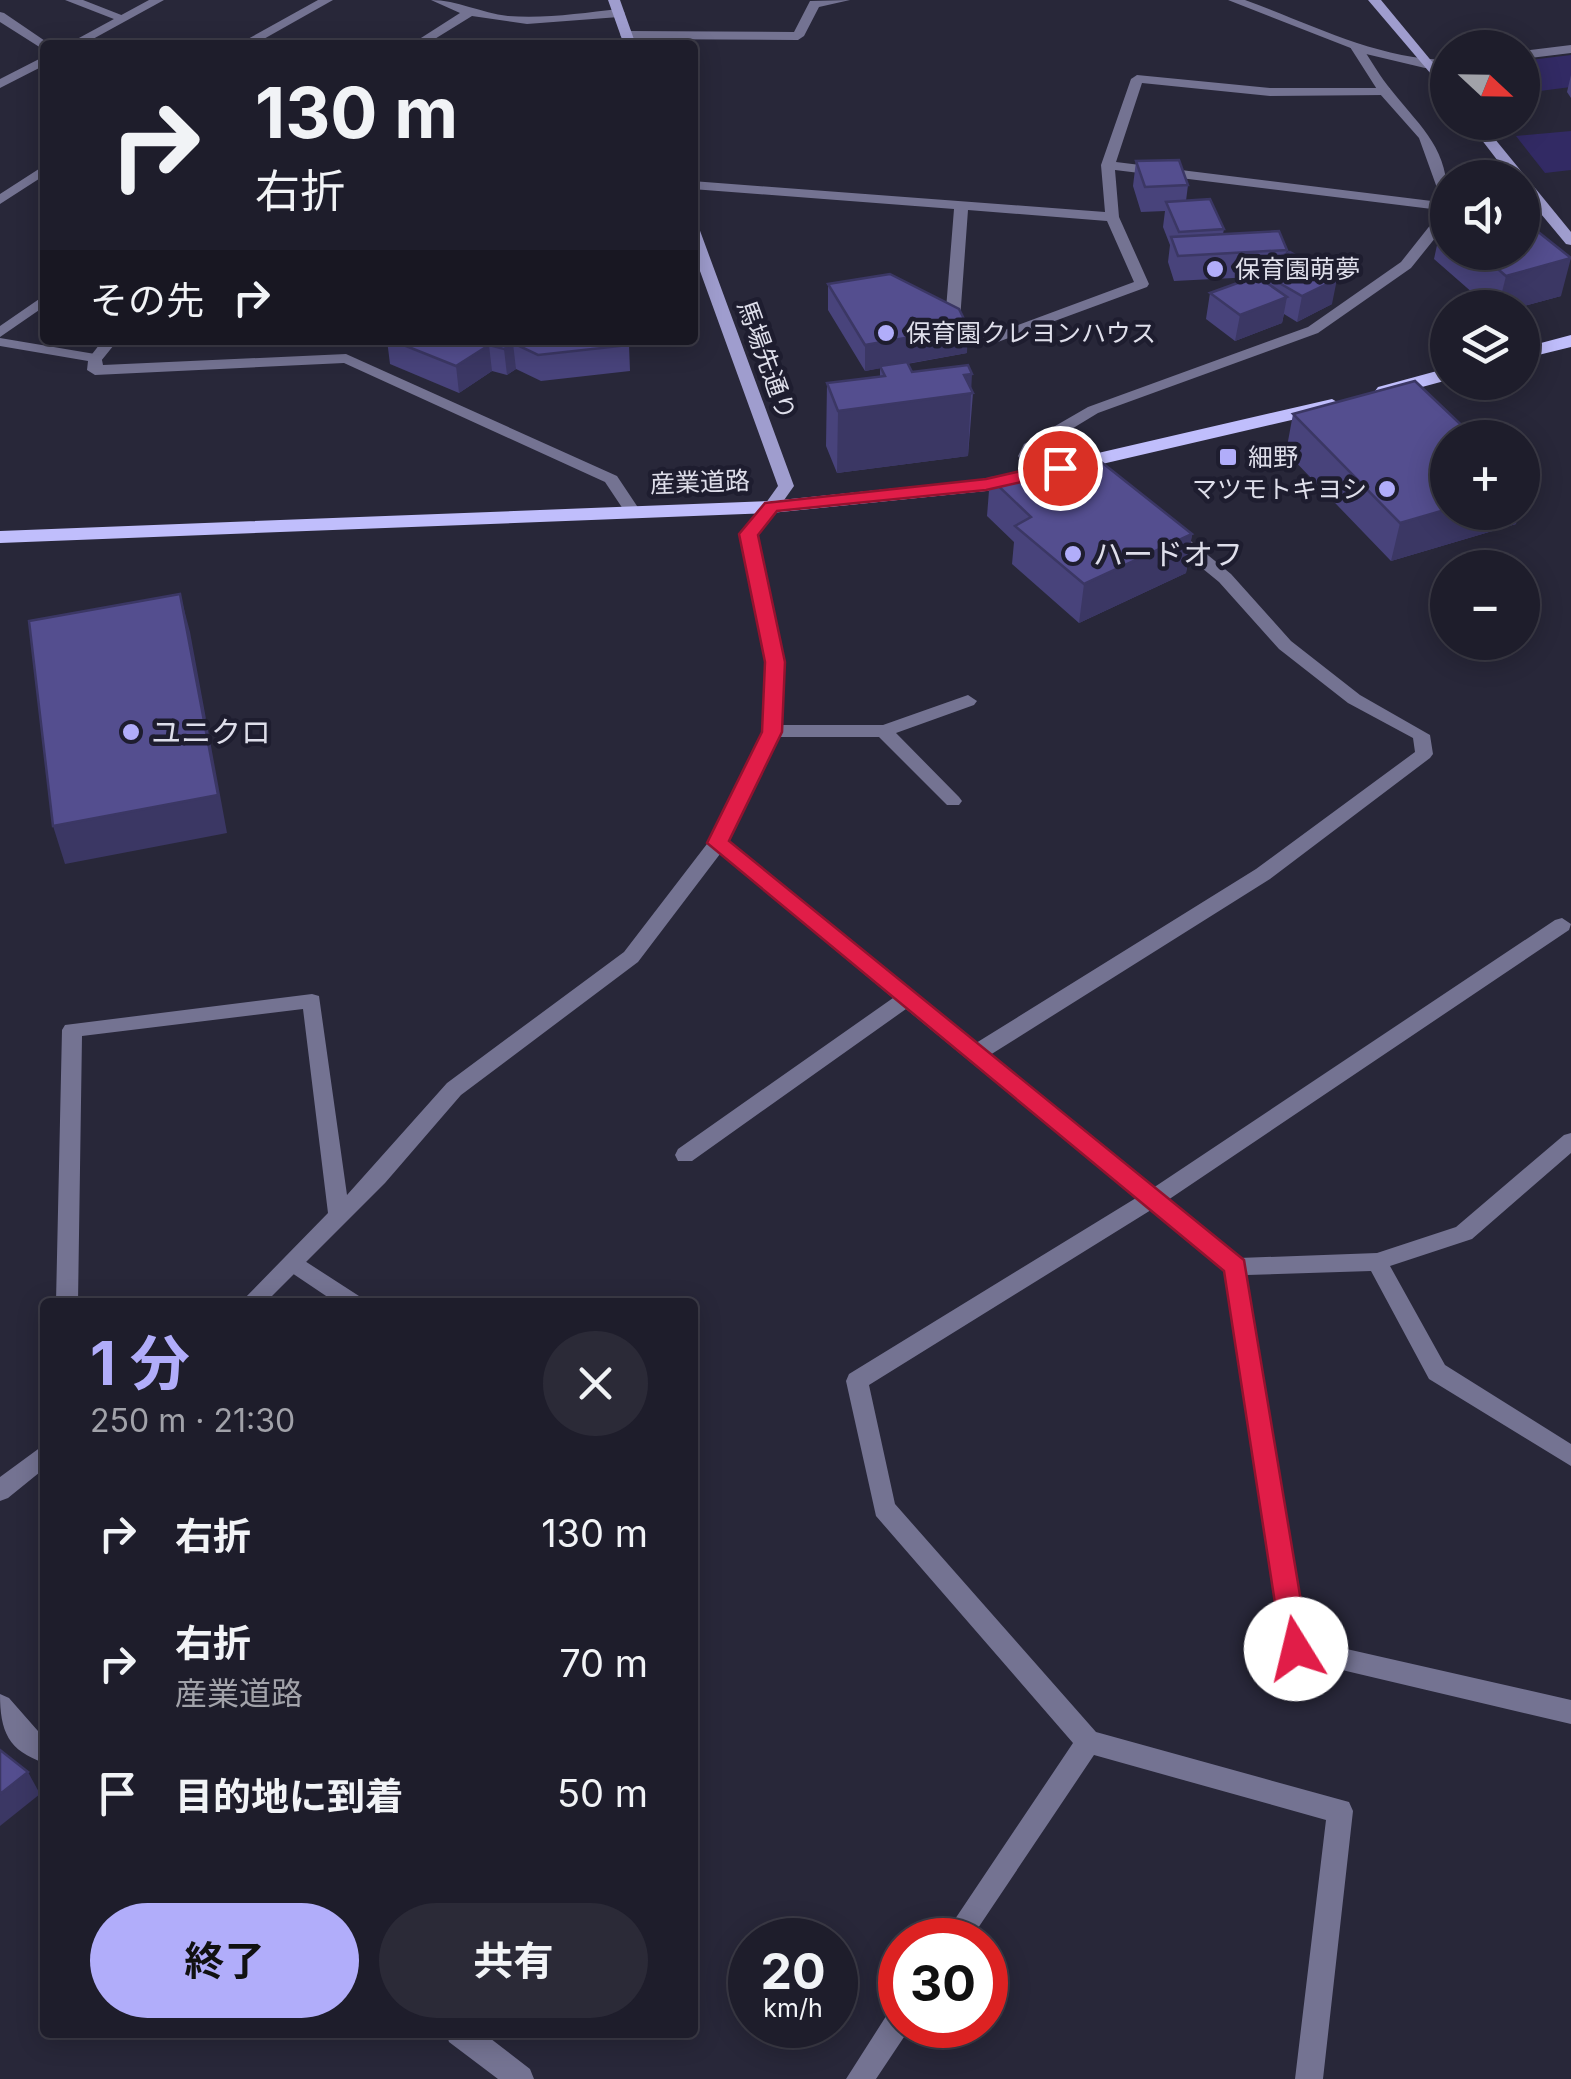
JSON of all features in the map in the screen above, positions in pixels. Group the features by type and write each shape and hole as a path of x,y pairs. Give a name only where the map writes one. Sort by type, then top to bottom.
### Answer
{"main road":[{"path":"1540,349 1571,340"},
{"name":"産業道路","path":"0,536 771,506 986,485 1037,473 1090,468 1430,379"}],"street":[{"path":"71,0 122,18"},
{"path":"81,40 158,0"},
{"path":"252,40 327,0"},
{"path":"437,0 468,13 521,23 616,7 628,40 798,36 814,4 844,0"},
{"path":"1234,0 1356,46 1428,66"},
{"path":"1374,0 1430,68"},
{"path":"424,40 468,13"},
{"path":"0,16 40,42"},
{"path":"1356,46 1386,91 1425,137 1434,160"},
{"path":"1540,53 1571,49"},
{"path":"0,84 40,63"},
{"path":"962,207 952,322 987,342 1142,284 1112,217 1108,165 1137,79 1270,92 1386,91"},
{"path":"1489,140 1505,160"},
{"path":"1108,165 1430,208"},
{"path":"0,200 40,172"},
{"path":"698,185 1112,217"},
{"path":"1540,212 1571,242"},
{"path":"1037,473 1026,456 1030,447 1093,410 1312,330 1406,265 1430,234"},
{"name":"馬場先通り","path":"698,244 786,486 771,506"},
{"path":"0,332 40,303"},
{"path":"0,342 96,358"},
{"path":"107,345 96,358 95,370 346,358 611,480 633,512"},
{"path":"256,1298 338,1218 454,1089 631,957 718,843 772,732 775,662 748,534 771,506"},
{"path":"976,1054 1263,874 1424,754 1421,735 1354,700 1284,645 1225,578 1154,520"},
{"path":"772,732 884,730 968,701"},
{"path":"884,730 953,801"},
{"path":"718,843 1236,1267 1378,1262 1464,1232 1571,1141"},
{"path":"1309,2079 1340,1811 1088,1742 884,1509 857,1381 1152,1199 1562,924"},
{"path":"685,1156 907,998"},
{"path":"67,1298 72,1030 312,1001 338,1218"},
{"path":"1378,1262 1438,1372 1571,1456"},
{"path":"294,1263 345,1298"},
{"path":"1236,1267 1296,1649 1571,1712"},
{"path":"0,1491 40,1458"},
{"path":"0,1706 32,1747 40,1749"},
{"path":"969,1918 1088,1742"},
{"path":"467,2038 520,2079"},
{"path":"860,2079 881,2048"}],"shaded area":[{"path":"1571,55 1571,87 1540,91 1540,59"},
{"path":"1571,131 1571,170 1545,173 1540,160 1535,160 1519,140 1540,140 1540,134"}],"building":[{"path":"1179,160 1188,185 1145,187 1136,161"},
{"path":"1210,199 1224,229 1179,232 1166,202"},
{"path":"1279,231 1287,250 1178,256 1171,237"},
{"path":"1540,233 1571,258 1540,267"},
{"path":"1290,252 1337,279 1302,296 1255,269"},
{"path":"1499,270 1528,270 1506,276"},
{"path":"890,274 959,309 968,327 865,345 828,284"},
{"path":"1257,276 1287,297 1240,315 1210,293"},
{"path":"404,345 489,345 456,366"},
{"path":"517,345 629,345 538,355"},
{"path":"907,362 912,372 968,365 972,374 964,375 973,393 838,411 827,383 885,376 880,366"},
{"path":"1415,381 1430,400 1435,400 1456,420 1430,420 1430,514 1400,523 1293,414"},
{"path":"1100,461 1192,534 1084,584 1015,526 1031,517 990,478"},
{"path":"180,594 218,795 53,826 29,621"},
{"path":"0,1750 28,1772 0,1794"}],"place":[{"name":"保育園萌夢","path":"1215,269"},
{"name":"保育園クレヨンハウス","path":"886,333"},
{"name":"細野","path":"1228,457"},
{"name":"マツモトキヨシ","path":"1387,489"},
{"name":"ハードオフ","path":"1073,554"},
{"name":"ユニクロ","path":"131,732"}],"route":[{"path":"1060,468 986,485 771,506 748,534 775,662 772,732 718,843 1236,1267 1296,1649"}]}
